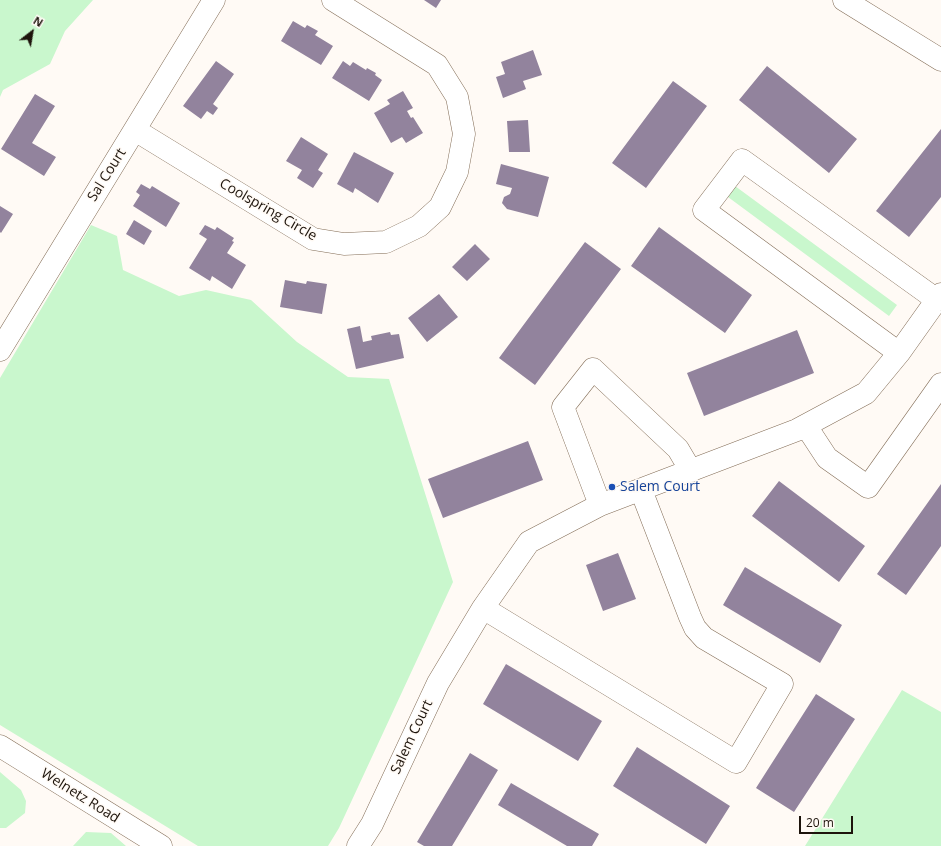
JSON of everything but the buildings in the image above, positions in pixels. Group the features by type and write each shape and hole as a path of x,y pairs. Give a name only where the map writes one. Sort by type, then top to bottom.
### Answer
{"street":[{"name":"Sal Court","path":"0,350 214,0"},
{"name":"Coolspring Circle","path":"135,130 313,239 344,244 386,242 419,226 440,207 457,172 464,134 457,97 437,65 333,0"},
{"path":"844,0 941,60"},
{"path":"899,353 704,210 742,160 939,297"},
{"name":"Salem Court","path":"363,844 438,683 483,608 529,542 600,505 806,426 866,393 899,353 939,297"},
{"path":"600,505 563,407 593,369 678,449 691,471"},
{"path":"806,426 826,458 868,487 941,384"},
{"path":"483,608 736,762 782,684 704,638 695,628 641,490"},
{"name":"Welnetz Road","path":"0,746 161,846"}],"green space":[{"path":"0,0 93,0 65,31 50,64 3,90 0,97"},
{"path":"735,186 897,305 889,316 728,197"},
{"path":"91,225 117,236 123,270 179,296 206,290 251,300 297,342 348,377 389,379 453,582 339,828 328,846 198,846 0,725 0,378"},
{"path":"902,690 941,712 941,846 805,846"},
{"path":"0,772 21,790 26,801 25,813 6,828 0,828"},
{"path":"86,832 111,833 126,846 73,846"}],"place":[{"name":"Salem Court","path":"612,487"}]}
